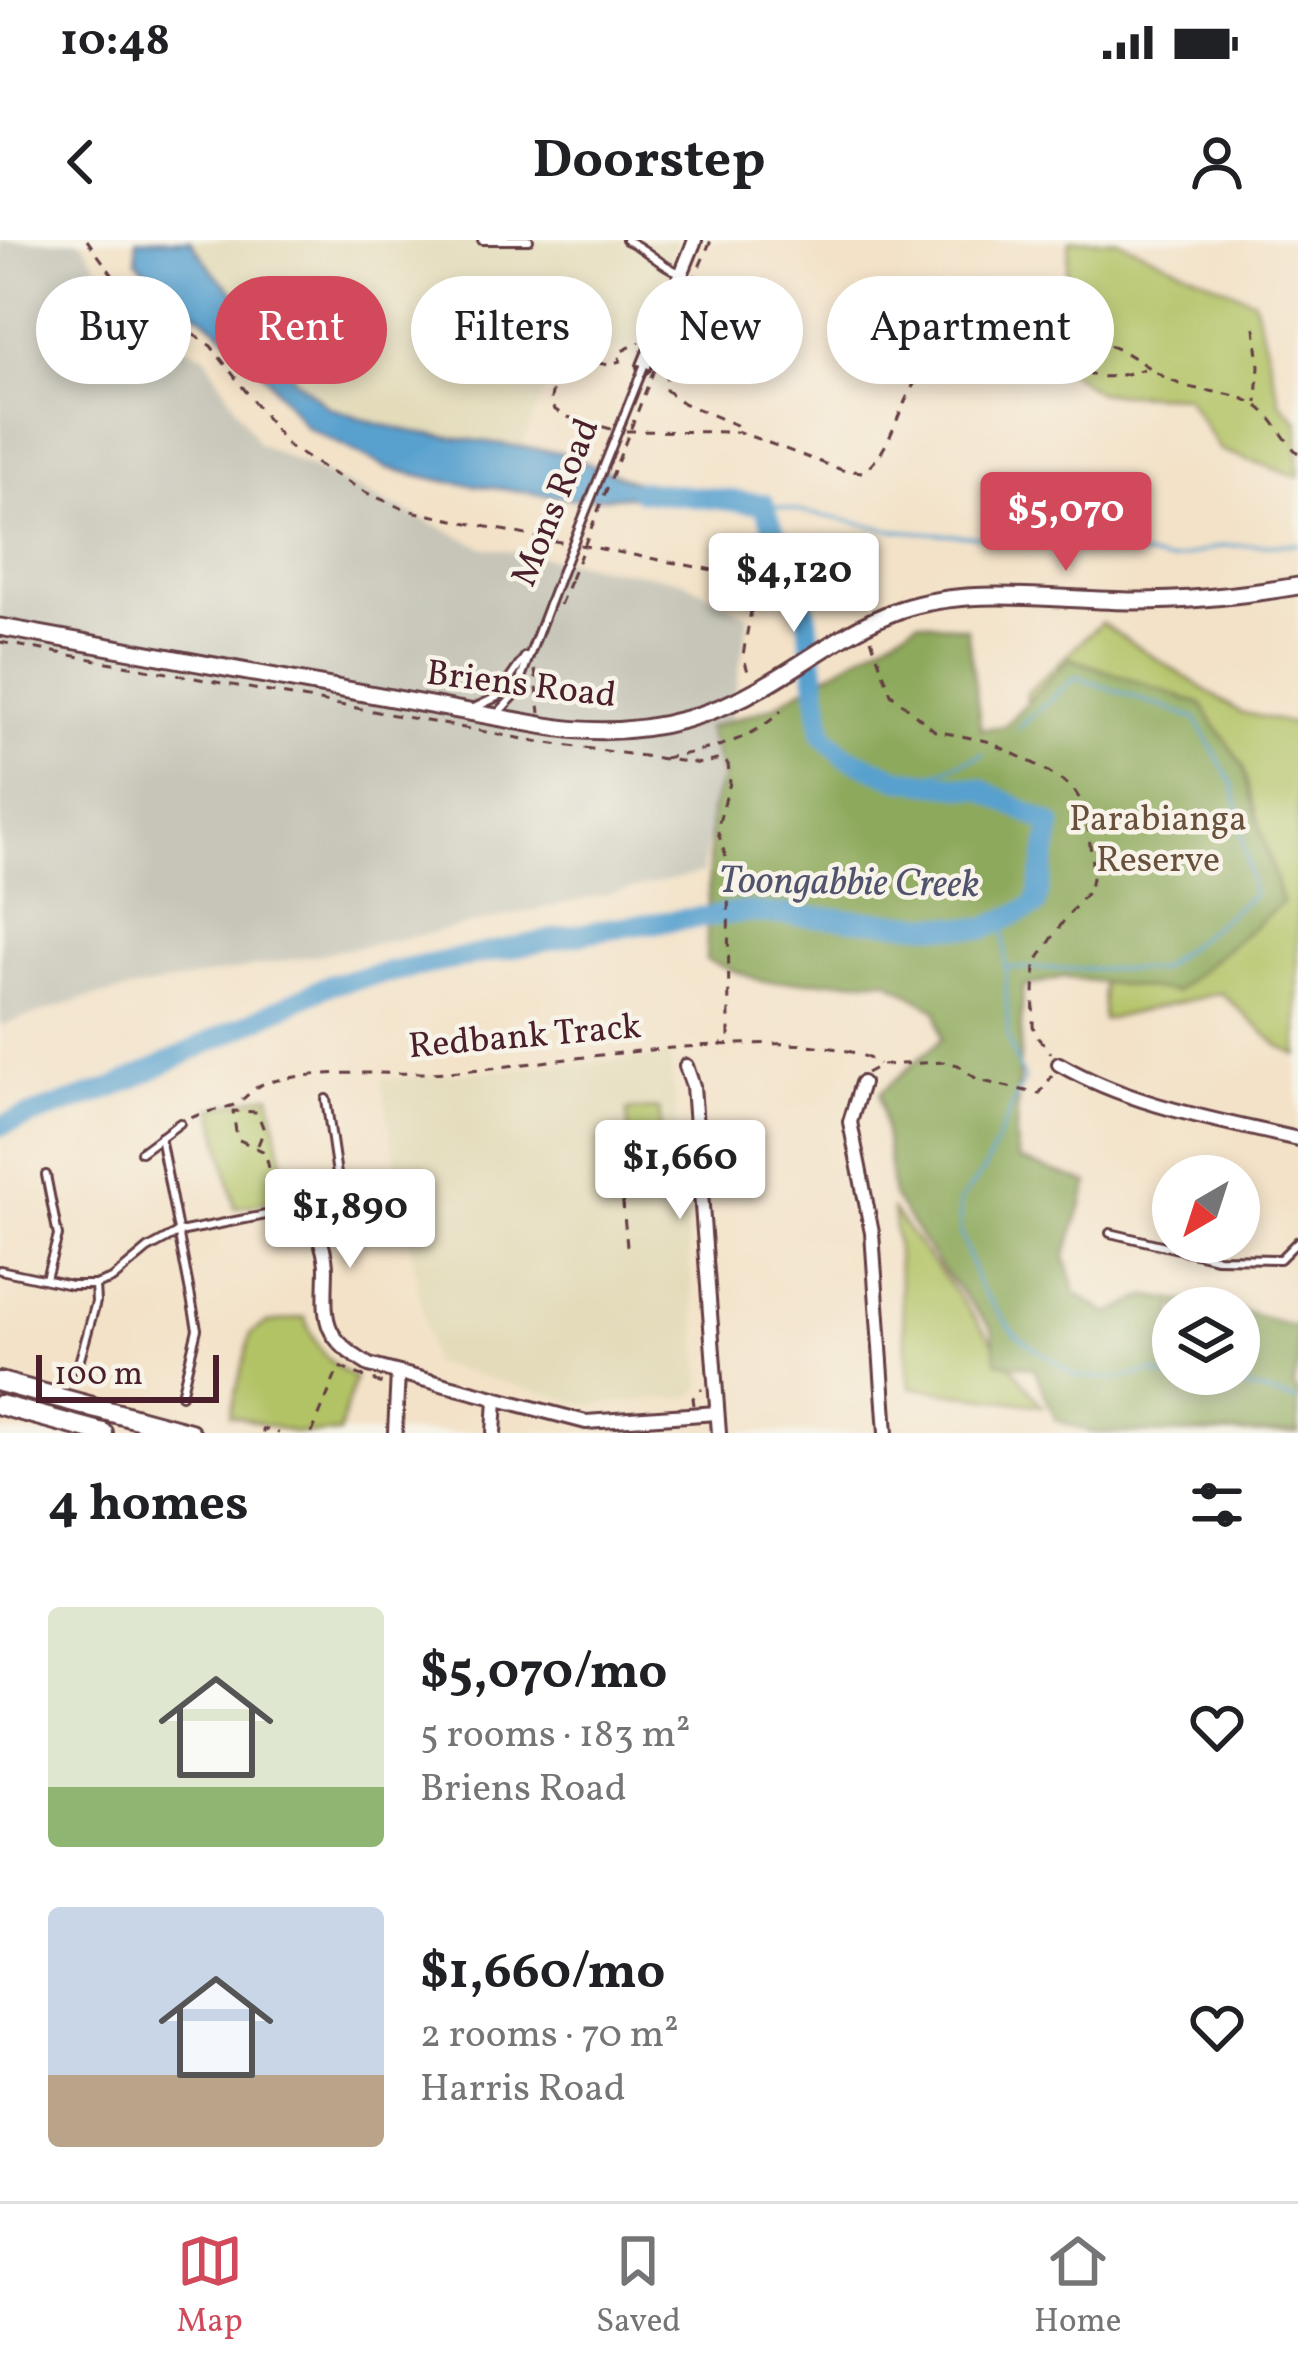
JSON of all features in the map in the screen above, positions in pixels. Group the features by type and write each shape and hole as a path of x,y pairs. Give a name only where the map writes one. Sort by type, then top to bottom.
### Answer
{"highway":[{"path":"0,1382 190,1433"},
{"path":"0,1405 103,1433"}],"street":[{"name":"Mons Road","path":"681,274 695,240"},
{"name":"Briens Road","path":"0,627 465,712 612,732 665,727 712,713 757,682 852,630 902,609 958,598 1139,601 1240,596 1298,586"},
{"path":"1059,1064 1163,1107 1298,1139"},
{"path":"686,1066 693,1086 719,1433"},
{"path":"862,1083 850,1122 872,1234 886,1433"},
{"path":"309,1215 321,1238 326,1267 323,1312 328,1328 349,1353 369,1364 496,1400 621,1427 718,1413"},
{"path":"395,1433 398,1373"},
{"path":"494,1433 496,1400"}],"lane":[{"path":"482,240 529,240"},
{"path":"626,240 648,244 663,266 681,274"},
{"name":"Mons Road","path":"493,716 514,696 642,384"},
{"name":"Mons Road","path":"465,712 496,697 527,655"},
{"path":"0,1270 71,1285 95,1285 112,1279 148,1249 179,1232 281,1212 309,1215 333,1200 340,1188 326,1099"},
{"path":"141,1152 180,1123"},
{"path":"160,1137 197,1329 181,1395"},
{"path":"46,1175 58,1236 46,1278"},
{"path":"1110,1233 1216,1258 1280,1259 1298,1240"},
{"path":"77,1370 96,1302 95,1285"}],"path":[{"path":"87,240 122,288 211,346 288,446 367,493 406,510 531,538 734,574 753,600 743,656 757,682"},
{"path":"1255,327 1256,405"},
{"path":"636,345 630,344 618,353 620,361 608,365 578,359 565,367 551,388 550,406 598,428 643,433 739,432 842,470 863,472 877,461 917,384"},
{"path":"1114,348 1187,387 1229,392 1256,405 1298,453"},
{"path":"1114,376 1145,368"},
{"path":"552,622 643,384"},
{"path":"666,384 674,397 736,425 739,432"},
{"path":"862,1083 868,1069 946,1061 978,1080 1040,1094 1059,1064 1033,1026 1035,964 1090,889 1093,872 1086,809 1072,787 987,741 935,731 891,694 871,638"},
{"path":"0,642 656,759 702,764 720,759 728,764 730,782 717,829 728,864 730,993 729,1037 720,1046"},
{"path":"536,665 540,713"},
{"path":"656,759 717,748 749,734 781,711"},
{"name":"Redbank Track","path":"180,1123 238,1104 259,1085 300,1079 447,1072 695,1047 774,1044 850,1050 881,1066"},
{"path":"257,1145 264,1130 257,1112 233,1111 237,1138 257,1145 270,1161 269,1178 281,1212"},
{"path":"627,1246 622,1194 631,1177 666,1175 685,1168"},
{"path":"312,1433 339,1367 397,1389"},
{"path":"694,1406 703,1384"},
{"path":"262,1433 263,1429 279,1433"}],"shaded area":[{"path":"0,240 78,240 104,276 36,276 36,384 191,384 191,350 205,355 215,372 215,384 222,384 258,444 483,547 681,580 749,615 702,873 432,933 84,999 0,1026"},
{"path":"190,240 677,240 663,276 636,276 636,343 631,356 612,349 612,276 411,276 411,384 547,384 522,446 378,424 328,406 301,384 387,384 387,276 215,274"},
{"path":"670,1056 702,1386 690,1397 589,1405 432,1363 381,1080"}],"green space":[{"path":"1070,240 1117,240 1254,300 1280,402 1298,421 1298,477 1220,450 1185,396 1098,393 1086,384 1114,384 1114,276 1066,276"},
{"path":"918,621 967,628 981,729 1004,726 1070,658 1201,704 1243,766 1282,903 1175,992 1062,977 1023,987 1019,1160 1089,1183 1065,1257 1076,1293 1108,1314 1152,1297 1152,1395 1260,1395 1260,1316 1298,1328 1293,1387 1298,1392 1298,1433 1093,1433 1056,1420 1034,1368 997,1362 992,1329 941,1268 893,1196 880,1093 942,1039 937,1011 887,980 764,982 706,960 711,811 723,776 707,728 772,707"},
{"name":"Parabianga Reserve","path":"1101,623 1240,712 1298,725 1298,1055 1280,1047 1221,993 1103,1020 1102,974 1012,956 1027,693"},
{"path":"270,1094 289,1197 235,1208 213,1108"},
{"path":"659,1109 664,1171 632,1174 627,1111"},
{"path":"893,1211 1042,1406 910,1387"},
{"path":"305,1317 323,1353 355,1378 339,1433 296,1433 230,1415 251,1334 266,1323"}],"water":[{"path":"136,240 190,240 217,276 215,327 191,308 191,276 151,276 137,261"},
{"path":"272,384 301,384 328,407 378,424 559,452 665,494 575,499 444,481 388,468 306,427"}],"waterway":[{"name":"Toongabbie Creek","path":"0,1126 115,1087 331,984 611,928 747,912 985,929 1036,905 1052,825 981,789 899,779 845,756 823,735 807,615 764,504 640,491"},
{"path":"764,504 893,530 1102,547 1169,561 1222,546 1298,544"},
{"path":"1006,968 1158,970 1253,895 1234,786 1195,718 1076,677 1018,728"},
{"path":"914,781 984,754"},
{"path":"1004,920 1008,1038 1024,1080 984,1170 960,1201 960,1232 979,1286 1016,1335 1076,1376 1116,1379 1153,1372 1183,1383 1227,1383 1298,1401"}]}
